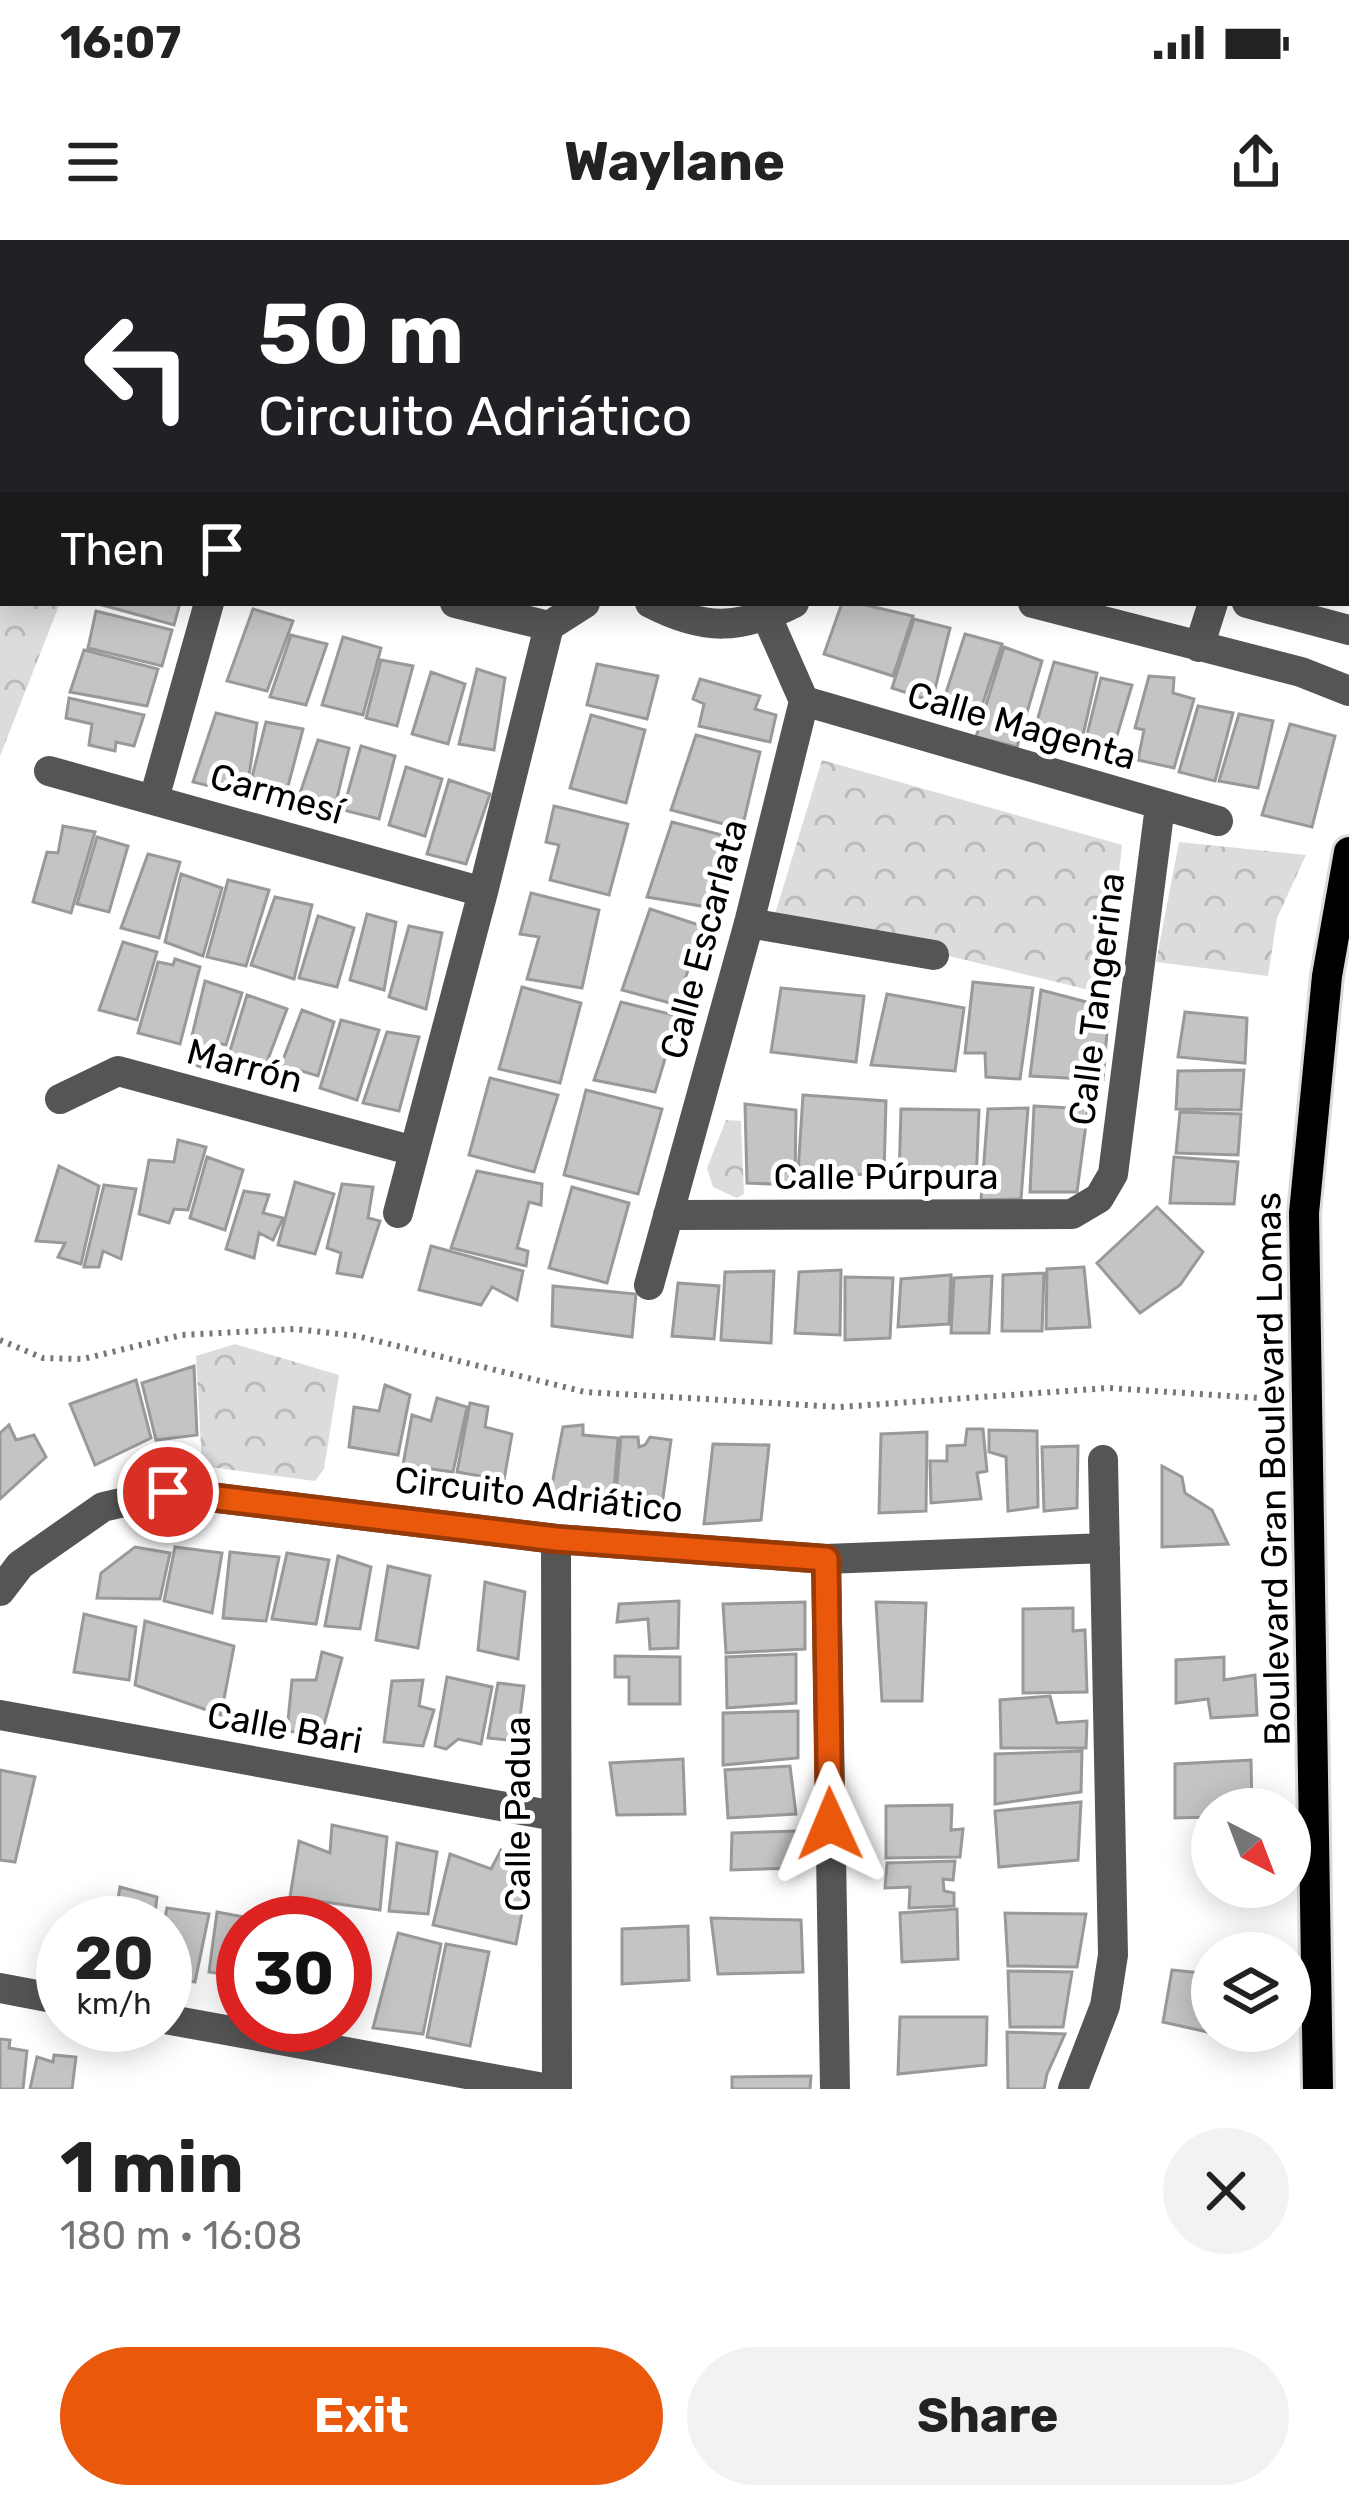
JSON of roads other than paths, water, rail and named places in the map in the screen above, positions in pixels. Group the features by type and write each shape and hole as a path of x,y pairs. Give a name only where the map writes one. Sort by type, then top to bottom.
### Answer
{"main road":[{"name":"Boulevard Gran Boulevard Lomas","path":"1318,2089 1304,1213 1328,976 1349,852"}],"street":[{"path":"154,799 207,606"},
{"path":"467,606 549,626"},
{"path":"398,1214 549,626 580,606"},
{"path":"656,606 688,621 728,625 780,610 804,701"},
{"path":"1044,606 1301,672 1349,691"},
{"path":"1199,647 1213,606"},
{"path":"1258,606 1349,630"},
{"name":"Calle Magenta","path":"804,701 1218,821"},
{"name":"Calle Escarlata","path":"649,1285 749,923 804,701"},
{"name":"Carmesí","path":"49,771 483,892"},
{"name":"Calle Tangerina","path":"1099,1198 1113,1174 1160,806"},
{"path":"749,923 934,955"},
{"name":"Marrón","path":"60,1099 118,1071 414,1151"},
{"name":"Calle Púrpura","path":"668,1215 1072,1214 1099,1198"},
{"path":"1073,2089 1105,2006 1113,1955 1102,1460"},
{"name":"Circuito Adriático","path":"0,1591 20,1565 103,1507 168,1492 556,1539 826,1559 1105,1548"},
{"name":"Calle Padua","path":"553,2089 556,1539"},
{"path":"826,1559 835,2089"},
{"name":"Calle Bari","path":"0,1715 555,1816"},
{"path":"0,1988 36,1995"},
{"path":"192,2023 553,2089"}]}
